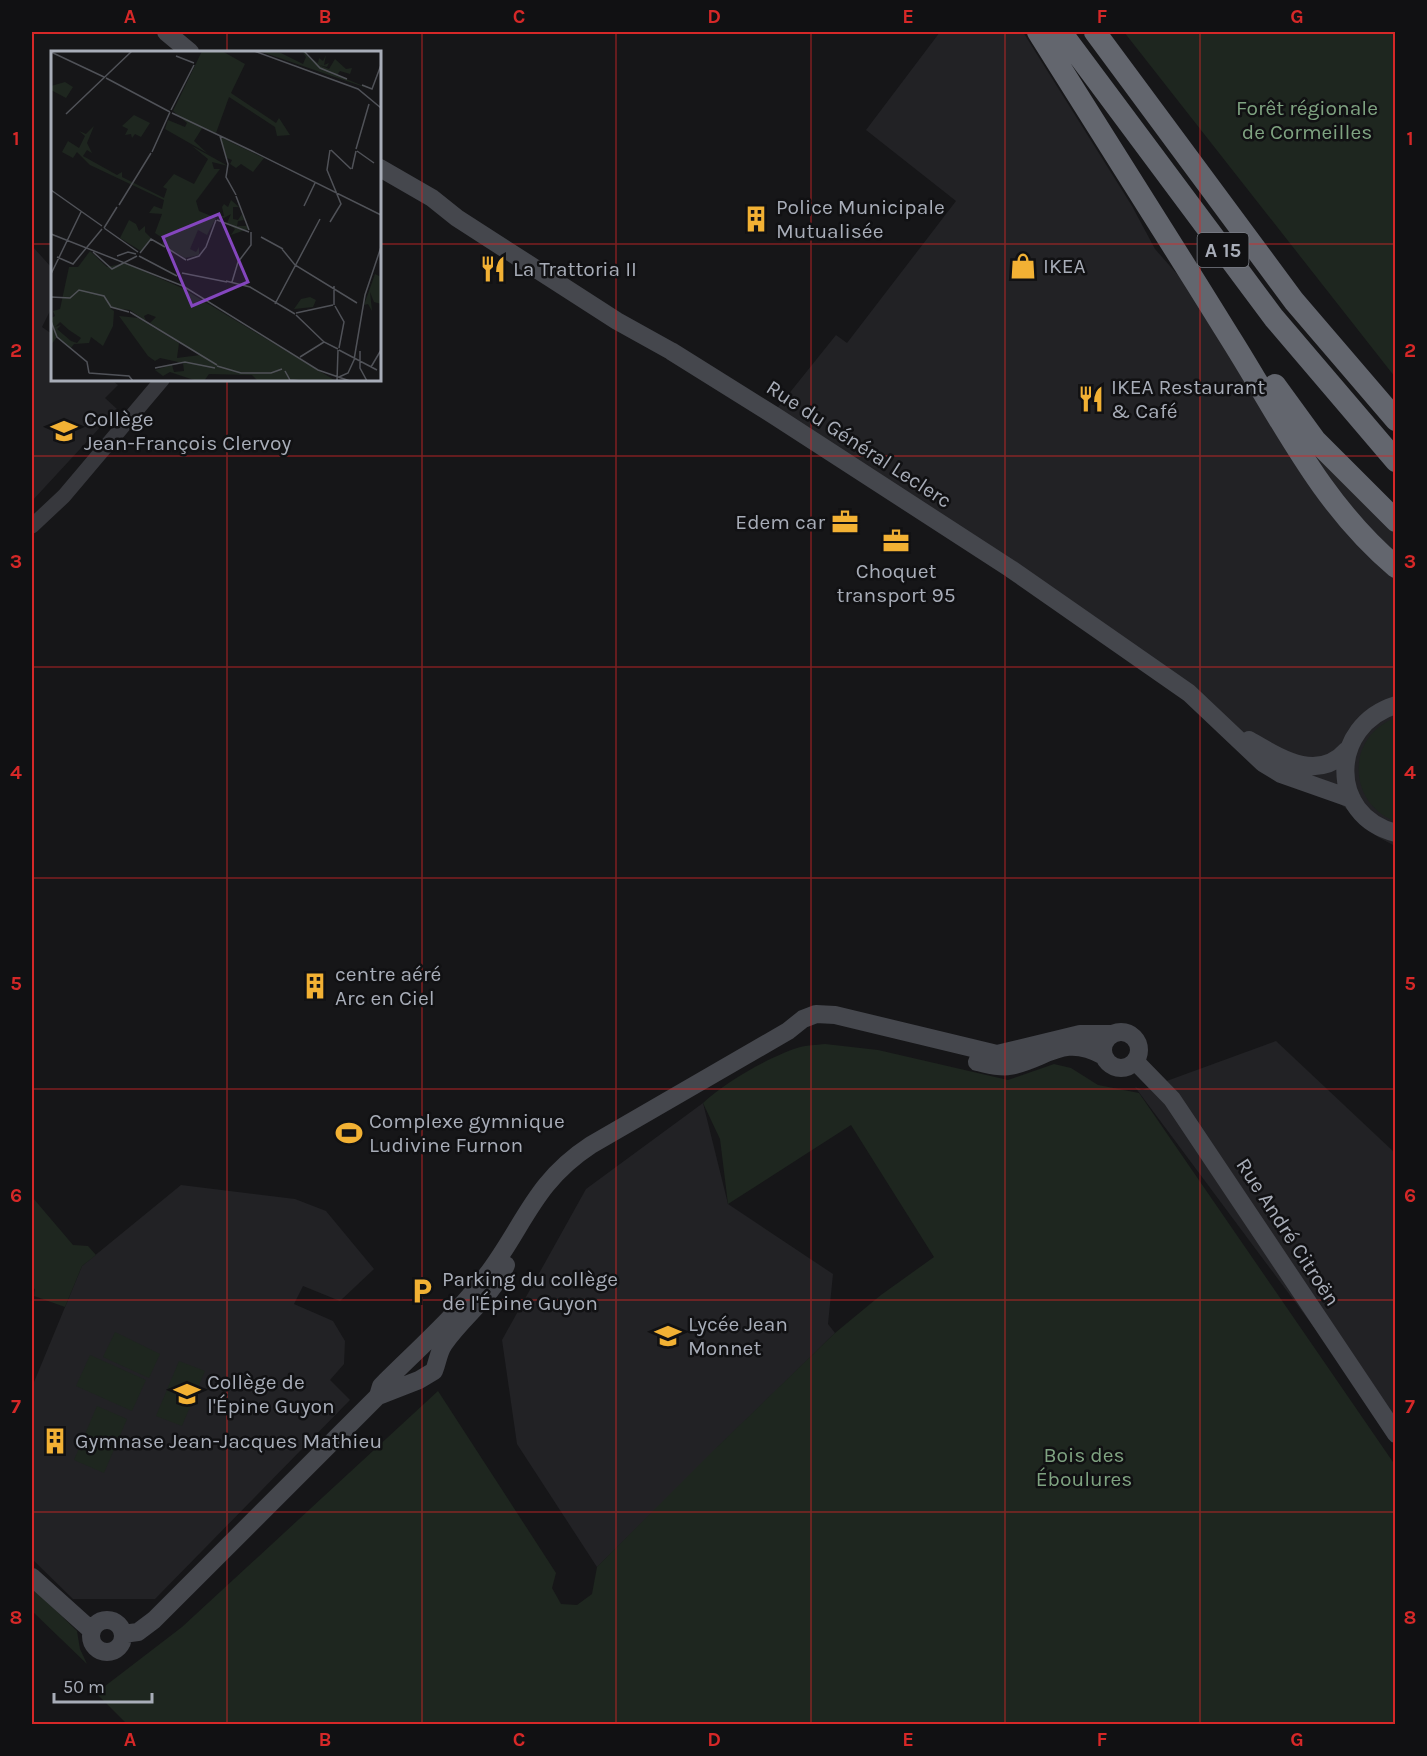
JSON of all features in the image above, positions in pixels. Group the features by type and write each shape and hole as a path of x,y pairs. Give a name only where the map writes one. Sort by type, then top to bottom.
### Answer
{"highway":[{"path":"1038,32 1317,481 1350,524 1395,567"},
{"name":"A 15","path":"1061,32 1274,318 1395,462"},
{"name":"A 15","path":"1095,32 1294,301 1395,420"},
{"path":"1161,229 1316,440 1395,521"}],"main road":[{"path":"166,32 189,51"},
{"name":"Rue du Général Leclerc","path":"381,169 404,184 432,198 457,218 617,321 671,351 765,410 1011,569 1175,682 1263,763 1281,774 1352,799"},
{"name":"Rue du Général Leclerc","path":"381,183 457,218"},
{"path":"1395,705 1367,720 1352,738 1347,750 1345,775 1352,799 1367,819 1395,833"},
{"name":"Rue du Général Leclerc","path":"1224,726 1302,766 1330,764 1347,750"},
{"path":"418,1380 410,1380 405,1374 474,1292 511,1240 541,1188 571,1158 788,1031 803,1019 816,1014 835,1015 979,1051 1018,1057 1064,1047 1088,1049 1104,1056 1110,1064 1118,1068 1128,1067 1139,1053 1136,1040 1123,1032 1080,1034 1018,1057"},
{"path":"1104,1056 1103,1046 1112,1034"},
{"name":"Rue André Citroën","path":"1135,1061 1172,1099 1395,1434"},
{"path":"123,1634 138,1632 154,1620 378,1396 434,1371 421,1357"},
{"path":"378,1396 381,1386 421,1357"},
{"path":"32,1577 91,1630"},
{"path":"99,1621 111,1621 117,1624 123,1634 117,1649 106,1652 95,1647 90,1636 91,1630 99,1621"}],"street":[{"name":"Rue du Général Leclerc","path":"381,177 392,184 404,184"},
{"path":"32,526 64,496 161,381"}],"shaded area":[{"path":"940,32 1023,32 1132,206 1155,249 1395,522 1395,846 1378,837 1343,806 775,411 836,335 847,343 956,201 866,130"},
{"name":"Collège Jean-François Clervoy","path":"33,247 51,267 51,309 42,327 51,333 51,381 113,381 118,385 105,398 117,409 32,501"},
{"path":"1276,1041 1395,1153 1395,1436 1135,1087 1142,1090"},
{"name":"Lycée Jean Monnet","path":"703,1103 728,1204 833,1274 828,1324 835,1333 597,1567 517,1444 502,1340 586,1189"},
{"name":"Collège de l'Épine Guyon","path":"181,1185 295,1199 326,1211 374,1269 340,1301 303,1286 294,1304 333,1321 345,1341 344,1364 330,1380 350,1400 155,1599 73,1599 32,1559 32,1387 82,1266"}],"green space":[{"name":"Forêt régionale de Cormeilles","path":"1124,32 1395,32 1395,377"},
{"path":"1395,718 1395,821 1379,812 1368,800 1361,785 1359,770 1361,754 1368,739 1379,727"},
{"name":"Bois des Éboulures","path":"825,1044 878,1050 1008,1080 1054,1064 1071,1068 1098,1085 1139,1093 1395,1465 1395,1724 127,1724 96,1693 182,1627 438,1391 556,1573 552,1588 561,1604 577,1605 592,1594 597,1567 715,1449 835,1333 881,1295 934,1257 851,1125 728,1204 720,1139 703,1103 760,1064 800,1047"},
{"path":"33,1198 73,1245 88,1246 96,1255 82,1266 65,1307 34,1296 35,1289 32,1288"},
{"path":"115,1332 160,1354 149,1378 103,1357"},
{"path":"90,1355 146,1380 132,1411 76,1386"},
{"path":"179,1361 205,1371 182,1426 156,1416"},
{"path":"97,1406 127,1419 104,1473 74,1460"},
{"path":"32,1587 77,1631 80,1649 87,1664 32,1611"}],"place":[{"name":"Police Municipale Mutualisée","path":"756,219"},
{"name":"IKEA","path":"1023,266"},
{"name":"La Trattoria II","path":"493,269"},
{"name":"IKEA Restaurant & Café","path":"1091,399"},
{"name":"Collège Jean-François Clervoy","path":"64,431"},
{"name":"Edem car","path":"845,522"},
{"name":"Choquet transport 95","path":"896,541"},
{"name":"centre aéré Arc en Ciel","path":"315,986"},
{"name":"Complexe gymnique Ludivine Furnon","path":"349,1133"},
{"name":"Parking du collège de l'Épine Guyon","path":"422,1291"},
{"name":"Lycée Jean Monnet","path":"668,1336"},
{"name":"Collège de l'Épine Guyon","path":"187,1394"},
{"name":"Gymnase Jean-Jacques Mathieu","path":"55,1441"}]}
